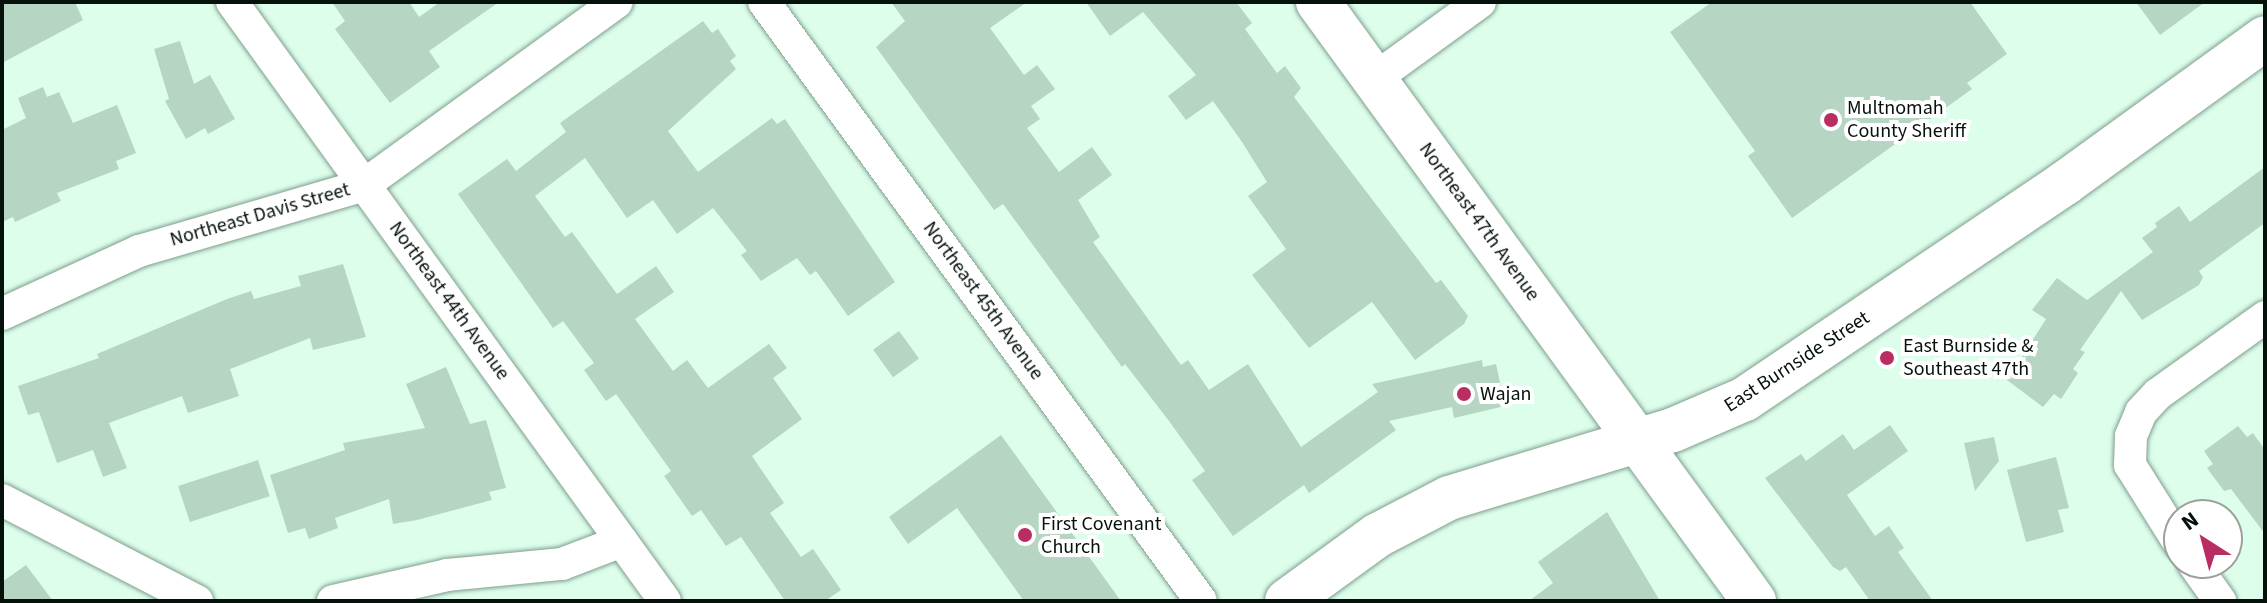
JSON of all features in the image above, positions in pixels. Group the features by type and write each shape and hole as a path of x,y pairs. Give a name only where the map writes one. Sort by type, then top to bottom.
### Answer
{"main road":[{"name":"Northeast 47th Avenue","path":"1318,2 1754,601"},
{"name":"East Burnside Street","path":"1287,601 1378,535 1438,502 1639,442 1714,415 1780,378 2265,38"}],"street":[{"name":"Northeast 44th Avenue","path":"232,2 665,601"},
{"name":"Northeast Davis Street","path":"2,314 139,251 364,185 617,2"},
{"name":"Northeast 45th Avenue","path":"764,2 1201,601"},
{"path":"1374,79 1480,2"},
{"path":"2163,518 2130,465 2131,436 2141,412 2158,394 2265,317"},
{"path":"2,500 197,601"},
{"path":"333,601 447,575 562,564 622,541"},
{"path":"2204,579 2220,601"}],"building":[{"path":"2,2 75,2 83,20 2,63"},
{"path":"332,2 409,2 419,17 440,2 499,2 429,51 440,67 390,103 335,29 345,21"},
{"path":"891,2 1027,2 990,28 1024,75 1037,65 1055,89 1031,106 1040,119 1027,128 1059,172 1092,147 1112,175 1078,200 1100,237 1093,242 1181,365 1188,360 1209,390 1248,364 1301,447 1378,392 1372,384 1482,360 1483,367 1496,364 1505,406 1454,418 1452,407 1389,421 1396,430 1309,493 1304,485 1233,536 1192,480 1205,471 1169,421 1125,364 1122,367 1003,204 994,210 876,47 905,21"},
{"path":"1086,2 1236,2 1252,23 1245,29 1277,73 1285,66 1301,88 1294,97 1436,283 1441,280 1468,316 1464,324 1415,360 1372,302 1309,348 1252,275 1286,249 1248,196 1267,182 1242,142 1213,101 1186,120 1168,96 1196,75 1143,12 1110,36"},
{"name":"Multnomah County Sheriff","path":"1712,2 1970,2 2007,54 1967,83 1972,89 1792,218 1748,156 1755,151 1670,32"},
{"path":"2136,2 2205,2 2160,35"},
{"path":"703,21 712,33 718,29 736,56 730,61 736,69 668,131 698,172 772,118 777,124 785,119 895,282 848,316 816,271 810,275 797,258 761,281 741,255 747,251 713,208 677,234 653,200 627,218 585,158 535,196 565,237 572,232 617,294 656,266 674,292 635,319 673,371 687,360 708,388 769,344 787,368 773,378 802,419 752,456 784,503 770,513 801,557 813,549 841,590 825,601 785,601 741,537 726,546 701,510 692,516 664,476 671,471 616,394 606,401 584,370 594,363 563,321 553,328 458,194 507,159 516,171 566,132 560,123"},
{"path":"180,41 194,84 210,75 235,119 208,134 205,128 186,139 165,101 169,99 154,49"},
{"path":"43,87 47,97 59,92 73,123 117,105 136,153 116,161 119,169 57,193 61,201 15,222 13,217 2,222 2,130 26,118 18,98"},
{"path":"2265,167 2265,223 2199,271 2203,277 2199,285 2142,320 2121,291 2080,350 2085,352 2073,369 2078,373 2061,399 2054,394 2043,407 2007,380 2046,319 2032,310 2057,278 2087,300 2153,252 2142,238 2157,227 2155,223 2179,206 2190,222"},
{"path":"343,264 366,337 313,350 310,338 230,369 239,396 188,413 182,396 109,423 127,468 103,477 93,450 57,463 39,412 28,415 18,386 99,358 97,354 227,299 251,291 254,299 301,286 298,276"},
{"path":"899,331 919,359 893,377 873,350"},
{"path":"446,367 470,424 486,420 506,488 489,492 492,500 417,520 393,524 389,499 335,518 338,528 309,539 305,528 288,533 270,475 345,450 343,443 425,428 406,384"},
{"path":"1890,425 1908,451 1847,495 1875,536 1889,526 1904,548 1898,552 1933,601 1870,601 1846,567 1840,571 1833,567 1765,478 1801,454 1806,461 1843,434 1854,450"},
{"path":"2238,426 2247,437 2253,433 2265,450 2265,534 2243,505 2243,499 2239,499 2231,489 2224,491 2207,468 2213,464 2204,451"},
{"name":"First Covenant Church","path":"1001,435 1121,601 1024,601 957,508 908,544 889,517"},
{"path":"1994,437 1999,461 1975,491 1964,443"},
{"path":"2056,457 2069,508 2058,510 2064,532 2026,542 2007,470"},
{"path":"258,460 270,496 190,522 178,486"},
{"path":"1607,512 1660,601 1529,601 1553,583 1538,562"},
{"path":"26,565 53,601 2,601 2,582"}],"place":[{"name":"Multnomah County Sheriff","path":"1831,120"},
{"name":"East Burnside & Southeast 47th","path":"1887,358"},
{"name":"Wajan","path":"1464,394"},
{"name":"First Covenant Church","path":"1025,535"}]}
